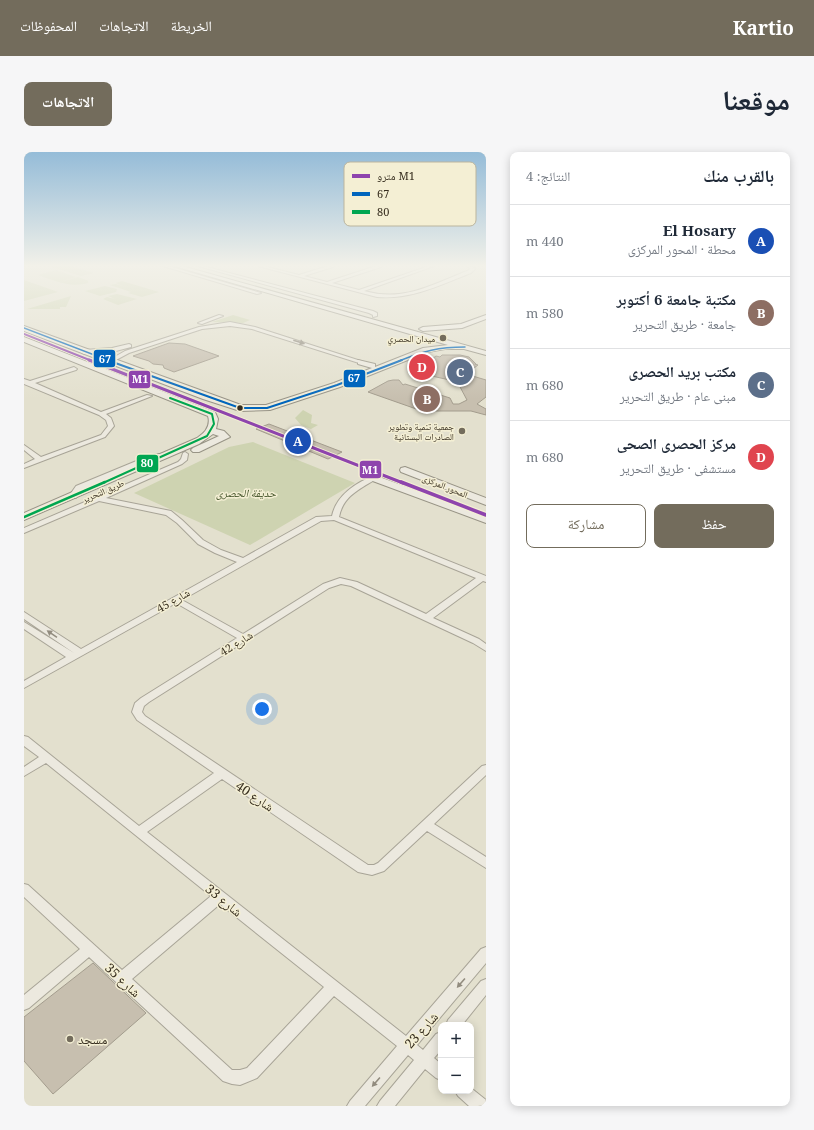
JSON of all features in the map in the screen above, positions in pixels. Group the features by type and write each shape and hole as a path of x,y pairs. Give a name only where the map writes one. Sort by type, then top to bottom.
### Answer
{"main road":[{"path":"344,311 486,347"},
{"path":"355,311 423,329 470,344 486,353"},
{"path":"423,329 462,326 486,317"},
{"path":"472,330 486,324"},
{"path":"24,328 234,407 254,409 273,406 304,397 360,377 422,351 470,344"},
{"path":"24,339 212,414 214,421 211,431"},
{"path":"360,377 357,375 359,373 415,347 420,343 432,344 435,348"},
{"path":"361,362 372,366"},
{"path":"182,402 200,395"},
{"name":"طريق التحرير","path":"24,525 225,437 221,433 211,431 200,440 168,455 26,514"},
{"name":"المحور المركزى","path":"405,470 486,502"},
{"name":"المحور المركزى","path":"374,478 486,520"},
{"path":"455,508 472,497"},
{"path":"26,514 42,517"}],"street":[{"path":"365,311 375,314 375,316"},
{"path":"88,351 122,348 221,316"},
{"path":"114,359 127,352 202,328 230,324 253,328 361,362"},
{"path":"88,351 212,395"},
{"path":"26,383 74,369"},
{"path":"24,466 103,436 111,426 109,419 102,414 26,383"},
{"path":"102,414 149,396"},
{"path":"24,447 40,460"},
{"path":"24,531 101,499 180,463 184,460 185,454"},
{"path":"374,478 340,501 336,509 335,518 484,578"},
{"path":"101,499 168,513 177,518 206,546 243,561"},
{"name":"شارع 45","path":"24,685 314,520 335,518"},
{"path":"484,578 427,618 486,648"},
{"name":"شارع 42","path":"137,712 139,705 144,700 326,586 340,581 354,584 427,618"},
{"path":"175,599 243,638"},
{"path":"24,615 76,655"},
{"path":"24,625 76,655"},
{"name":"شارع 40","path":"137,712 141,718 362,869 369,871 377,870 426,825"},
{"name":"شارع 33","path":"24,740 438,1071"},
{"path":"24,772 46,758"},
{"path":"486,769 426,825 486,863"},
{"path":"139,832 222,773"},
{"name":"شارع 35","path":"24,889 228,1076 236,1078 244,1077 252,1073 333,987"},
{"path":"122,980 220,896"},
{"path":"24,1004 89,949"},
{"name":"شارع 23","path":"356,1106 486,953"},
{"name":"شارع 23","path":"455,1022 486,985"},
{"name":"شارع 23","path":"385,1106 438,1043"},
{"path":"467,1094 481,1106"}],"green space":[{"path":"233,315 250,320 243,323 212,322"},
{"path":"303,410 312,415 311,423 318,425 311,429 301,425 295,418"},
{"name":"حديقة الحصرى","path":"253,442 355,483 250,545 134,493 229,447"}],"building":[{"path":"169,343 185,344 219,356 174,372 164,368 163,365 153,364 149,361 133,356"},
{"path":"442,355 460,355 469,357 475,364 478,365 466,374 486,380 486,397 477,404 486,409 486,415 471,411 422,411 368,392 388,381 399,380 403,385 405,384 450,398 453,404 459,404 467,400 459,385 463,383 414,372 436,356 440,357"},
{"path":"269,424 342,452 328,459 256,429"},
{"name":"مسجد","path":"93,963 146,1013 53,1094 24,1061 24,1017"}],"metro line":[{"name":"M1","path":"24,334 486,515"}],"transit line":[{"name":"67","path":"24,328 206,397 240,408 267,408 337,385 426,350 445,347 465,347"},
{"name":"80","path":"24,517 207,436 214,424 212,414 170,398"}],"place":[{"name":"ميدان الحصري","path":"443,338"},
{"name":"مركز الحصرى الصحى","path":"422,367"},
{"name":"مكتب بريد الحصرى","path":"460,372"},
{"name":"مكتبة جامعة 6 أكتوبر","path":"427,399"},
{"name":"جمعية تنمية وتطوير الصادرات البستانية","path":"462,431"},
{"name":"El Hosary","path":"298,441"},
{"name":"مسجد","path":"70,1039"}]}
